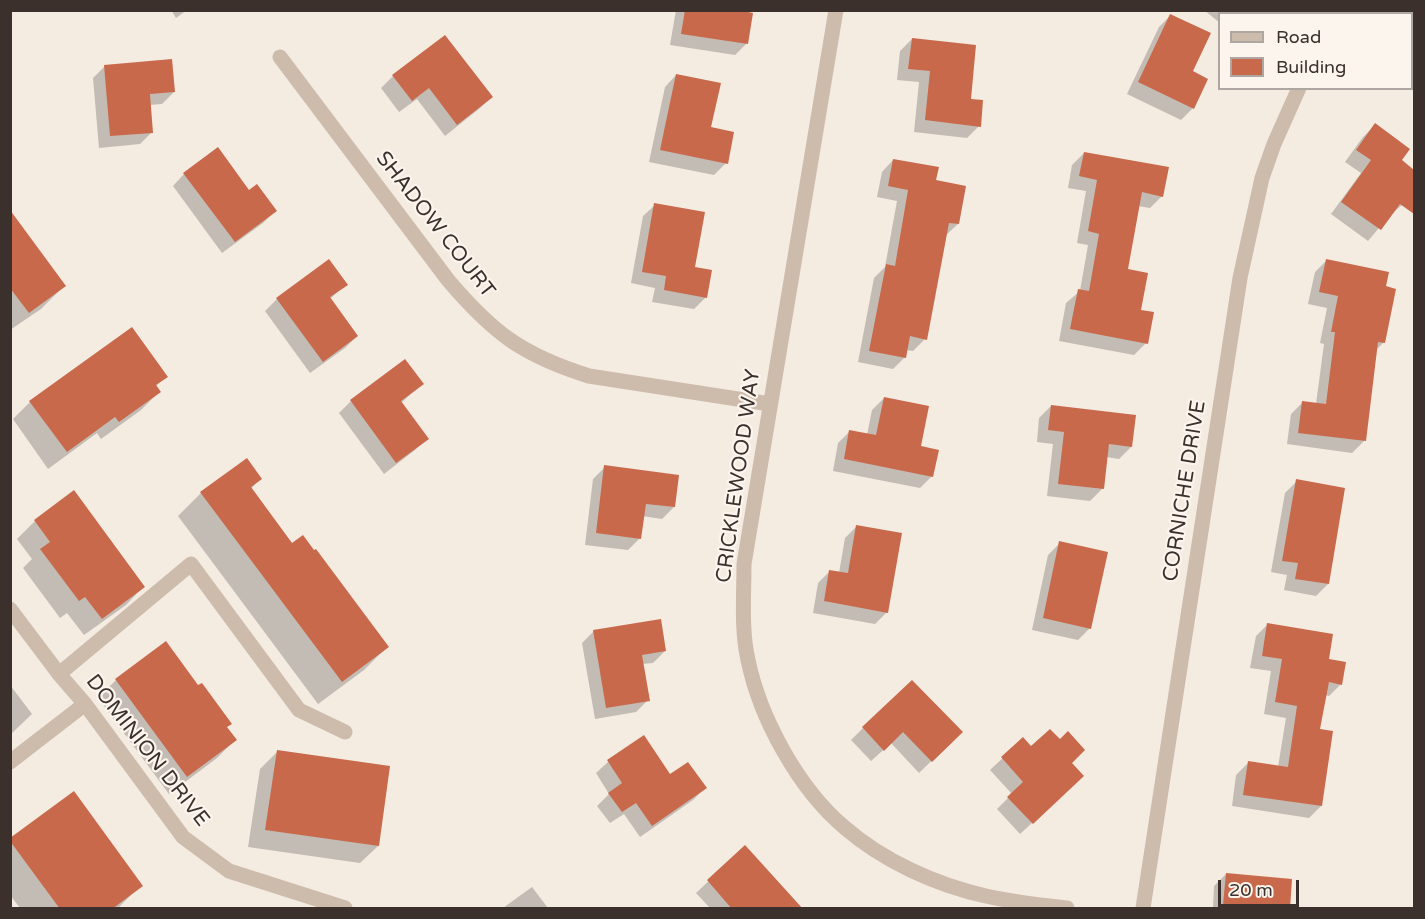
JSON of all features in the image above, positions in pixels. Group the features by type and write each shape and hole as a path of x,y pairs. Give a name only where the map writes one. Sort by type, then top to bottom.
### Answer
{"street":[{"name":"CRICKLEWOOD WAY","path":"836,10 744,564 743,615 747,659 771,729 788,760 813,793 843,826 879,853 928,877 987,897 1067,909"},
{"name":"SHADOW COURT","path":"280,57 448,280 495,330 524,350 560,367 589,376 770,404"},
{"name":"CORNICHE DRIVE","path":"1143,909 1239,278 1262,178 1274,144 1298,90"},
{"path":"59,674 191,564 299,710 345,732"},
{"name":"DOMINION DRIVE","path":"10,609 59,674 85,704 183,837 229,871 345,909"},
{"path":"10,762 85,704"}],"building":[{"path":"685,10 739,10 753,13 748,44 681,34"},
{"path":"1170,14 1211,33 1193,71 1208,79 1194,109 1138,82"},
{"path":"445,35 493,97 457,125 429,88 412,101 392,75"},
{"path":"912,38 976,45 971,99 983,100 981,127 925,120 930,71 908,69"},
{"path":"172,59 175,92 150,94 153,133 110,136 104,65"},
{"path":"676,74 721,83 711,127 734,132 728,164 660,150"},
{"path":"1375,123 1410,149 1402,160 1414,170 1414,214 1400,204 1381,230 1341,202 1371,160 1356,150"},
{"path":"218,147 249,190 257,184 277,211 235,242 183,173"},
{"path":"1084,152 1169,167 1163,197 1142,192 1128,269 1148,273 1141,310 1154,312 1148,344 1070,329 1078,289 1089,291 1099,234 1088,231 1097,180 1079,176"},
{"path":"893,159 939,167 936,180 966,186 959,224 949,223 927,340 910,336 906,358 869,351 886,264 895,266 908,190 888,186"},
{"path":"654,203 705,212 695,267 712,270 707,298 664,290 666,276 642,272"},
{"path":"10,210 66,286 29,313 10,288"},
{"path":"329,259 348,285 330,297 358,336 323,362 276,298"},
{"path":"1326,259 1389,272 1386,286 1396,289 1385,343 1378,342 1366,441 1298,433 1302,401 1326,404 1335,332 1331,332 1338,296 1319,292"},
{"path":"132,327 168,377 156,385 161,392 119,422 115,417 67,452 29,401"},
{"path":"405,359 424,384 401,401 429,439 396,463 350,400"},
{"path":"884,397 929,406 921,446 939,450 933,477 844,459 849,430 876,435"},
{"path":"1051,405 1136,415 1132,447 1109,444 1104,489 1058,484 1064,432 1048,430"},
{"path":"247,458 262,479 251,487 292,543 303,535 389,647 342,682 200,492"},
{"path":"604,465 679,475 675,507 646,504 641,539 596,533"},
{"path":"1296,479 1345,488 1329,584 1295,579 1298,563 1282,561"},
{"path":"74,490 145,587 102,619 85,597 79,601 40,549 50,542 34,520"},
{"path":"856,525 902,533 888,613 824,601 829,570 848,573"},
{"path":"1059,541 1108,552 1091,629 1043,618"},
{"path":"661,619 666,651 642,655 650,701 606,708 593,630"},
{"path":"1267,623 1333,634 1329,659 1346,662 1342,685 1329,682 1320,729 1333,731 1322,806 1243,795 1248,761 1288,767 1297,706 1275,702 1282,659 1262,656"},
{"path":"166,641 198,685 202,683 232,724 227,727 237,740 187,777 115,679"},
{"path":"912,680 963,732 932,762 903,732 884,751 862,727"},
{"path":"1050,729 1060,739 1068,731 1085,750 1072,763 1084,776 1033,824 1007,797 1023,782 1001,757 1023,737 1031,746"},
{"path":"644,735 670,774 688,762 707,788 652,826 636,803 622,812 608,793 622,783 607,760"},
{"path":"277,750 390,766 379,846 265,830"},
{"path":"74,791 143,886 112,909 60,909 10,841 10,838"},
{"path":"745,845 803,909 732,909 707,880"},
{"path":"1226,873 1292,879 1290,909 1247,909 1223,905"}]}
